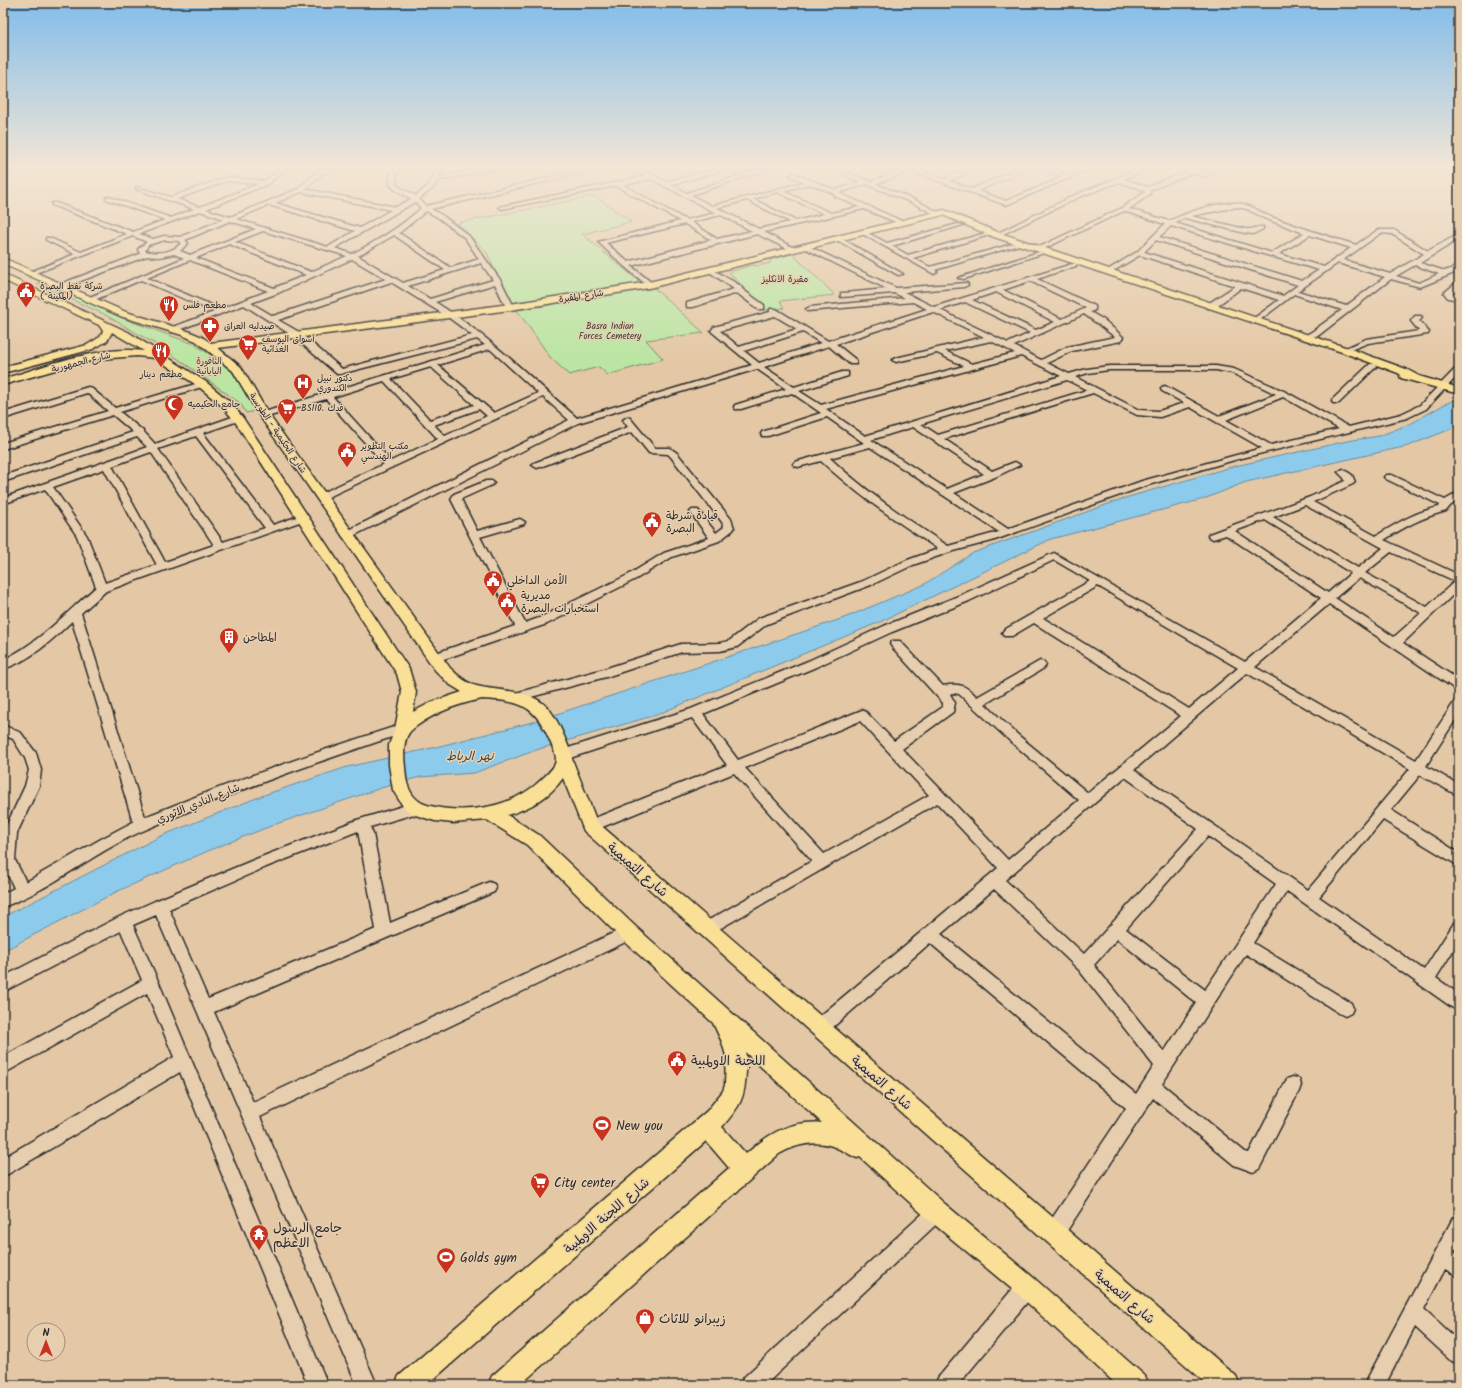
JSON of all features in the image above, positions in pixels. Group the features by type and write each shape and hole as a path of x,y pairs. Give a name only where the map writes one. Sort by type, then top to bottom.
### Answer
{"main road":[{"name":"شارع المقبرة","path":"211,346 510,307 649,284 855,234"},
{"path":"983,234 1108,272 1396,375 1415,378 1450,388"},
{"path":"994,234 1074,265 1211,306 1345,350 1402,371 1415,378"},
{"name":"شارع الحكيمية - الطويسة","path":"3,261 143,321 199,339 211,346 230,362 237,370 284,445 434,658 452,680 464,688 482,693"},
{"path":"3,269 16,267"},
{"path":"3,277 126,334 202,384 226,404 238,418 404,674 409,692 403,729 397,748 396,768 398,781 403,794 416,808 439,814 469,816 504,810 531,798 552,781 563,754"},
{"name":"شارع الجمهورية","path":"3,370 81,350 98,343 107,335 108,331 101,322"},
{"path":"81,350 90,352 91,354 88,358"},
{"name":"شارع الجمهورية","path":"3,382 88,358 127,352 160,356"},
{"path":"260,453 273,451 284,445"},
{"path":"268,466 279,459 294,458"},
{"path":"403,729 421,714 442,703 482,693 516,697"},
{"name":"شارع التميمية","path":"516,697 534,705 544,713 563,754 590,826 1227,1385"},
{"path":"489,813 534,840 629,933 718,1014 937,1212 1027,1287 1136,1385"},
{"name":"شارع اللجنة الاولمبية","path":"408,1385 708,1127 715,1119 733,1096 736,1070 731,1038 718,1014"},
{"path":"708,1127 745,1170"},
{"path":"513,1381 771,1146 786,1137 813,1132 825,1133 845,1139 892,1170"}],"street":[{"path":"30,273 134,234 151,241"},
{"path":"145,254 140,249 151,241 170,238 181,239 194,234"},
{"path":"89,299 250,234"},
{"path":"282,234 353,256 451,315 491,346 575,421"},
{"path":"329,249 356,234"},
{"path":"173,330 246,303 312,275 353,256 395,234"},
{"path":"397,234 451,270"},
{"path":"462,234 484,260 497,281 510,307"},
{"path":"636,234 601,242 649,284"},
{"path":"705,234 716,241"},
{"path":"626,264 749,234"},
{"path":"761,234 792,249"},
{"path":"866,234 936,273"},
{"path":"888,245 928,234"},
{"path":"844,295 896,291 963,281 1040,251 1074,234"},
{"path":"1108,272 1139,253 1160,234"},
{"path":"1204,234 1324,269"},
{"path":"1233,243 1249,234"},
{"path":"1273,255 1308,234"},
{"path":"1312,234 1356,247"},
{"path":"1256,321 1303,284 1376,234"},
{"path":"1395,234 1428,254"},
{"path":"908,257 986,235"},
{"path":"1307,337 1316,333 1347,308 1390,277 1459,236"},
{"path":"837,238 900,274"},
{"path":"1156,238 1303,284"},
{"path":"48,239 81,254"},
{"path":"59,286 145,254 161,254 173,251 183,246 184,241 181,239"},
{"path":"229,242 312,275"},
{"path":"929,269 1016,245"},
{"path":"804,246 1141,413 1167,413 1190,404"},
{"path":"173,251 275,291"},
{"path":"1139,253 1284,299"},
{"path":"403,285 484,260"},
{"path":"1337,260 1410,284 1420,285 1459,268"},
{"path":"1415,263 1459,275"},
{"path":"347,535 575,421 829,344 1074,265"},
{"path":"710,270 738,288 738,290 761,307"},
{"path":"141,278 221,312"},
{"path":"272,319 393,279"},
{"path":"1007,346 1092,308 1031,279"},
{"path":"429,302 497,281"},
{"path":"1211,306 1240,284"},
{"path":"1459,285 1448,293 1451,296 1459,298"},
{"path":"690,305 738,290"},
{"path":"997,290 1062,322"},
{"path":"1294,292 1347,308"},
{"path":"810,309 914,300"},
{"path":"966,300 1036,333"},
{"path":"246,303 296,334 340,372 478,336"},
{"path":"853,362 829,344 802,330 775,312 717,329 715,331 758,366 864,439 1006,532"},
{"path":"1040,363 1070,349 1118,339 1119,337 1101,322 1085,312"},
{"path":"1345,350 1366,341 1425,332 1415,320 1418,318"},
{"path":"738,350 802,330"},
{"path":"896,360 992,338"},
{"path":"264,415 491,346"},
{"path":"939,351 972,367"},
{"path":"820,408 1022,353"},
{"path":"433,364 493,417"},
{"path":"1336,401 1373,366"},
{"path":"864,439 913,423 1098,369 1222,368 1234,371 1283,394 1346,429"},
{"path":"516,697 606,673 681,648 720,647 734,644 763,621 868,583 909,563 946,550 988,539 1145,483 1234,457 1404,416 1423,408 1435,395 1450,388 1459,370"},
{"path":"738,407 845,374"},
{"path":"385,378 444,440"},
{"path":"3,446 202,384"},
{"path":"1165,389 1271,449"},
{"path":"3,416 88,390 112,412 140,432 153,448 221,547"},
{"path":"938,438 1094,390"},
{"path":"321,497 544,393"},
{"path":"1220,419 1283,394"},
{"path":"328,396 390,466"},
{"path":"428,424 480,406"},
{"path":"765,434 828,414"},
{"path":"3,501 238,418"},
{"path":"913,423 938,438 992,475"},
{"path":"434,658 542,621 625,580 668,555 715,539 729,528 727,521 674,454 670,451 652,451 631,424 537,465"},
{"path":"3,479 140,432"},
{"path":"198,432 271,529"},
{"path":"798,464 872,444"},
{"path":"823,457 847,480 874,501 946,550"},
{"path":"106,464 163,567"},
{"path":"946,493 1015,465"},
{"path":"1213,536 1306,502 1350,482 1349,477 1344,472"},
{"path":"1389,476 1446,504"},
{"path":"489,483 463,493 457,496 456,499 522,628"},
{"path":"48,485 82,536 102,588"},
{"path":"1376,540 1407,521 1426,513 1443,509 1446,504 1459,495"},
{"path":"1306,502 1390,548 1459,579"},
{"path":"695,512 715,539"},
{"path":"1266,517 1358,573 1428,612"},
{"path":"3,665 29,651 48,638 75,613 82,604 102,588 302,518"},
{"path":"475,535 520,522"},
{"path":"1228,531 1459,686"},
{"path":"819,1028 1189,715 1358,573 1390,548"},
{"path":"652,551 656,562"},
{"path":"563,754 695,712 812,664 888,629 965,598 1054,556 1459,791"},
{"path":"1008,633 1097,582"},
{"path":"1395,643 1459,583"},
{"path":"75,613 141,826"},
{"path":"1035,618 1189,715"},
{"path":"894,748 949,709 949,703 941,691 896,644"},
{"path":"976,703 1040,665"},
{"path":"941,691 952,689 962,690 1014,738 1088,800"},
{"path":"1310,899 1418,768 1459,704"},
{"path":"695,712 736,767 822,862"},
{"path":"590,826 862,714 1007,868"},
{"name":"شارع النادي الاثوري","path":"3,900 23,891 96,848 141,826 232,788 346,747 403,729"},
{"path":"3,730 17,736 31,757 35,770 32,786 10,833 8,860 23,891"},
{"path":"1124,770 1459,1003"},
{"path":"707,929 939,796"},
{"path":"3,985 124,922 260,863 362,824 416,808"},
{"path":"1382,812 1459,860"},
{"path":"362,824 366,834 384,932"},
{"path":"1084,965 1208,828"},
{"path":"995,880 1084,965 1164,1065"},
{"path":"1054,1233 1285,882"},
{"path":"204,1008 489,888"},
{"path":"160,906 367,1385"},
{"path":"124,922 151,983 318,1385"},
{"path":"1426,980 1459,928"},
{"path":"1116,930 1206,1001"},
{"path":"249,1112 629,933"},
{"path":"930,934 1138,1106"},
{"path":"1244,945 1345,1008"},
{"path":"3,1066 151,983"},
{"path":"3,1168 183,1060"},
{"path":"1151,1086 1240,1159 1253,1163 1293,1085"},
{"path":"750,1385 937,1212"},
{"path":"1374,1385 1459,1224"},
{"path":"1443,1255 1459,1268"},
{"path":"945,1385 1027,1287"},
{"path":"1413,1312 1459,1354"}],"green space":[{"path":"468,234 583,234 642,284 601,291 590,290 574,295 511,305 487,253"},
{"name":"مقبرة الانكليز","path":"792,254 835,295 780,301 784,308 764,310 729,272 752,265 758,266 770,263 770,260"},
{"name":"النافورة اليابانية","path":"42,282 127,320 194,344 229,367 255,408 255,411 246,413 240,403 167,351 104,314 37,284"},
{"name":"Basra Indian Forces Cemetery","path":"653,287 704,333 646,340 663,359 608,375 599,367 569,375 550,357 517,310"}],"water":[{"name":"نهر الرباط","path":"1459,398 1459,424 1446,431 1408,446 1246,482 1204,499 1051,539 880,622 656,715 539,749 474,773 420,777 381,788 276,824 210,850 116,892 3,951 3,917 161,836 264,795 347,767 432,748 533,722 844,618 923,585 973,553 1125,498 1231,467 1347,441 1379,436 1412,423 1445,404"}],"place":[{"name":"شركة نفط البصرة ( المكينة)","path":"26,308"},
{"name":"مطعم فلس","path":"169,322"},
{"name":"صيدليه العراق","path":"210,343"},
{"name":"أسواق اليوسف الغذائية","path":"248,361"},
{"name":"مطعم دينار","path":"161,368"},
{"name":"دكتور نبيل الكندوري","path":"303,400"},
{"name":"جامع الحكيميه","path":"174,421"},
{"name":"BS110. فدك","path":"287,425"},
{"name":"مكتب التطوير الهندسي","path":"347,468"},
{"name":"قيادة شرطة البصرة","path":"652,538"},
{"name":"الأمن الداخلي","path":"493,597"},
{"name":"مديرية استخبارات البصرة","path":"507,618"},
{"name":"المطاحن","path":"229,654"},
{"name":"اللجنة الاولمبية","path":"677,1077"},
{"name":"New you","path":"602,1142"},
{"name":"City center","path":"540,1199"},
{"name":"جامع الرسول الاعظم","path":"259,1251"},
{"name":"Golds gym","path":"446,1274"},
{"name":"زيبرانو للاثاث","path":"645,1335"}]}
